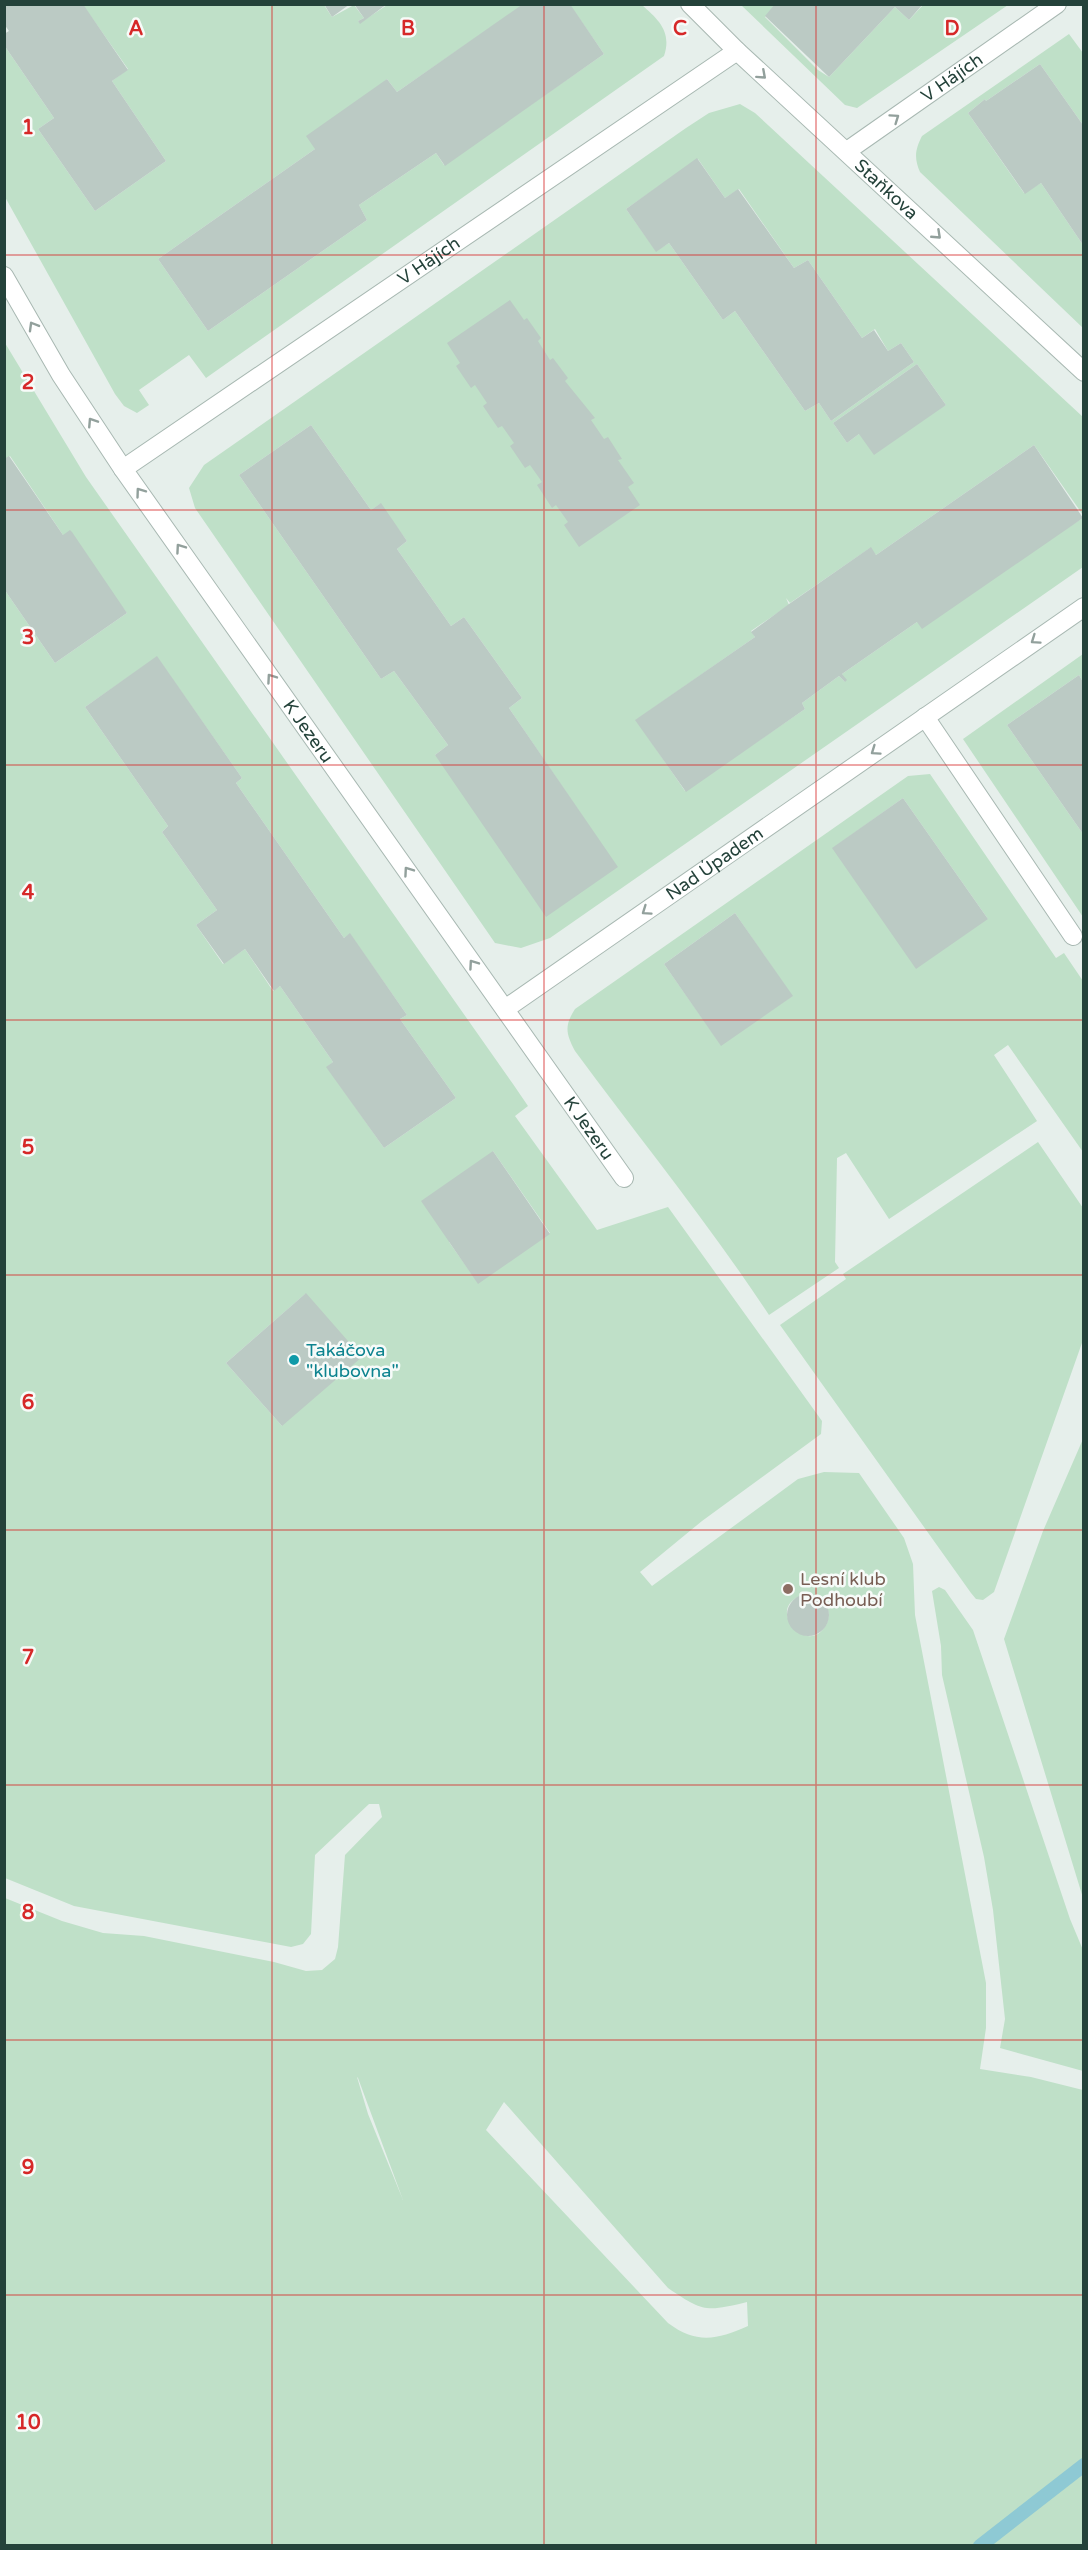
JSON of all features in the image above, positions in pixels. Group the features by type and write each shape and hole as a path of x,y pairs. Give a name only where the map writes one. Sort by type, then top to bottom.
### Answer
{"street":[{"name":"Staňkova","path":"690,4 737,51 1083,372"},
{"name":"V Hájích","path":"847,151 1057,4"},
{"name":"V Hájích","path":"123,469 737,51"},
{"name":"K Jezeru","path":"4,276 61,375 123,469 624,1178"},
{"name":"Nad Úpadem","path":"505,1009 1083,607"},
{"path":"925,717 1073,936"}],"green space":[{"path":"83,5 324,5 332,17 354,5 364,18 358,21 360,23 387,5 523,5 397,92 387,79 315,149 158,259 208,331 367,220 359,205 436,153 444,165 604,54 570,5 642,5 659,21 665,33 666,48 664,56 206,378 189,355 139,390 149,405 137,413 124,406 115,394 5,197 4,45 54,118 38,129 95,211 166,161 112,81 128,69"},
{"path":"741,5 775,5 765,17 818,70 829,77 895,7 909,20 923,5 1008,5 857,108 845,105"},
{"path":"1069,34 1083,53 1083,125 1040,64 986,101 985,99 968,113 1024,193 1041,183 1083,245 1083,328 920,172 916,158 922,136"},
{"path":"740,104 755,113 1083,417 1083,515 1034,445 876,555 870,548 790,603 786,598 789,605 751,631 755,637 636,720 685,791 805,709 802,703 839,676 845,682 842,674 917,622 1083,518 1083,567 550,938 521,948 495,943 195,508 189,488 204,465 709,113","holes":["698,159 725,198 739,189 794,268 808,260 862,338 875,329 888,351 901,343 914,362 831,421 819,403 805,411 735,311 723,320 669,243 656,251 626,209","917,364 946,405 859,434 847,443 833,423","311,425 371,510 380,504 407,541 397,549 451,626 464,617 522,698 509,708 617,867 435,755 448,745 394,671 381,679 239,475"]},
{"path":"5,343 86,477 528,1106 515,1116 597,1230 668,1207 822,1421 821,1434 702,1521 640,1572 652,1586 798,1479 824,1472 859,1473 904,1538 913,1564 915,1615 986,1983 986,2028 980,2069 1031,2077 1083,2090 1083,2545 5,2545 5,1898 62,1921 103,1933 144,1936 274,1962 306,1971 322,1970 335,1959 338,1947 345,1855 382,1817 379,1804 369,1804 315,1855 311,1934 303,1944 291,1947 74,1906 5,1878 4,589 55,663 127,613 63,535 10,456 5,459","holes":["157,657 242,778 236,783 344,938 350,934 407,1015 400,1019 456,1098 384,1148 327,1067 333,1062 280,986 273,991 245,949 223,964 196,925 217,910 162,832 168,826 85,707","493,1151 550,1233 478,1283 449,1242","305,1294 282,1426 226,1363","809,1594 819,1598 826,1605 828,1619 818,1634 808,1636 799,1633 792,1626 787,1617 788,1607 795,1599","357,2077 358,2078 403,2200 368,2114","504,2102 668,2288 689,2302 705,2308 747,2302 748,2326 716,2337 697,2337 678,2330 668,2323 486,2130"]},
{"path":"1083,654 1083,682 1079,675 1007,725 1083,834 1083,917 963,739"},
{"path":"930,774 1056,958 1064,953 1083,981 1083,1152 1008,1045 994,1055 1037,1121 889,1219 846,1153 837,1158 835,1262 839,1268 769,1315 698,1215 575,1051 568,1035 569,1020 575,1009 908,776","holes":["903,798 988,919 833,848","735,913 792,996 721,1045 664,964"]},
{"path":"1038,1142 1083,1208 1083,1340 994,1592 983,1600 976,1599 971,1593 780,1325 846,1279 843,1274"},
{"path":"1083,1439 1083,1898 1004,1639 1043,1531"},
{"path":"939,1587 945,1590 973,1630 1070,1919 1083,1950 1083,2071 1000,2048 1005,2019 993,1910 984,1857 942,1675 941,1646 932,1591"}],"building":[{"path":"4,4 83,4 128,70 112,81 166,161 95,211 38,129 54,118 4,45 4,34 9,31 4,24"},
{"path":"324,4 350,4 332,17"},
{"path":"354,4 387,4 360,24 358,21 364,18"},
{"path":"523,4 570,4 604,54 445,166 436,153 359,205 367,220 208,331 158,259 315,149 306,136 387,79 397,92"},
{"path":"775,4 923,4 909,20 895,7 829,77 765,16"},
{"path":"1040,64 1083,125 1083,245 1041,183 1025,194 968,113 985,99 986,101"},
{"path":"697,158 725,198 738,189 794,268 808,260 862,338 874,330 888,351 901,343 914,362 831,421 819,403 805,411 735,311 723,320 669,243 656,252 626,209"},
{"path":"510,300 541,338 538,341 550,360 553,358 568,378 565,381 595,418 591,420 604,439 608,437 622,459 618,460 634,483 628,487 640,505 579,547 564,525 568,522 556,505 552,508 537,485 542,482 530,465 525,468 510,446 514,443 502,426 498,428 483,406 487,403 475,385 471,388 456,366 460,363 447,343"},
{"path":"917,364 946,405 874,455 859,434 847,443 833,423"},
{"path":"311,425 371,510 381,503 407,541 397,549 451,626 464,617 522,698 509,708 618,867 546,917 435,755 448,745 394,671 381,679 239,475"},
{"path":"1034,445 1083,518 922,629 917,622 842,674 847,680 845,682 839,676 802,703 805,709 686,792 635,720 755,637 751,632 871,547 876,555"},
{"path":"9,456 63,535 70,530 72,532 127,613 55,663 4,589 4,459"},
{"path":"157,656 242,778 236,783 344,938 350,933 407,1015 400,1019 456,1098 384,1148 326,1067 333,1062 280,986 274,991 245,949 224,964 196,925 217,910 162,832 168,826 85,707"},
{"path":"1079,675 1083,682 1083,834 1007,725"},
{"path":"903,798 988,919 916,969 832,848"},
{"path":"735,913 793,996 721,1046 664,964"},
{"path":"493,1151 550,1234 478,1284 421,1201"},
{"name":"Takáčova \"klubovna\"","path":"306,1293 362,1357 282,1426 226,1363"},
{"path":"808,1594 823,1600 829,1615 823,1630 808,1636 793,1630 787,1615 793,1600"}],"waterway":[{"path":"980,2546 1084,2465"}],"place":[{"name":"Takáčova \"klubovna\"","path":"294,1360"},
{"name":"Lesní klub Podhoubí","path":"788,1589"}]}
